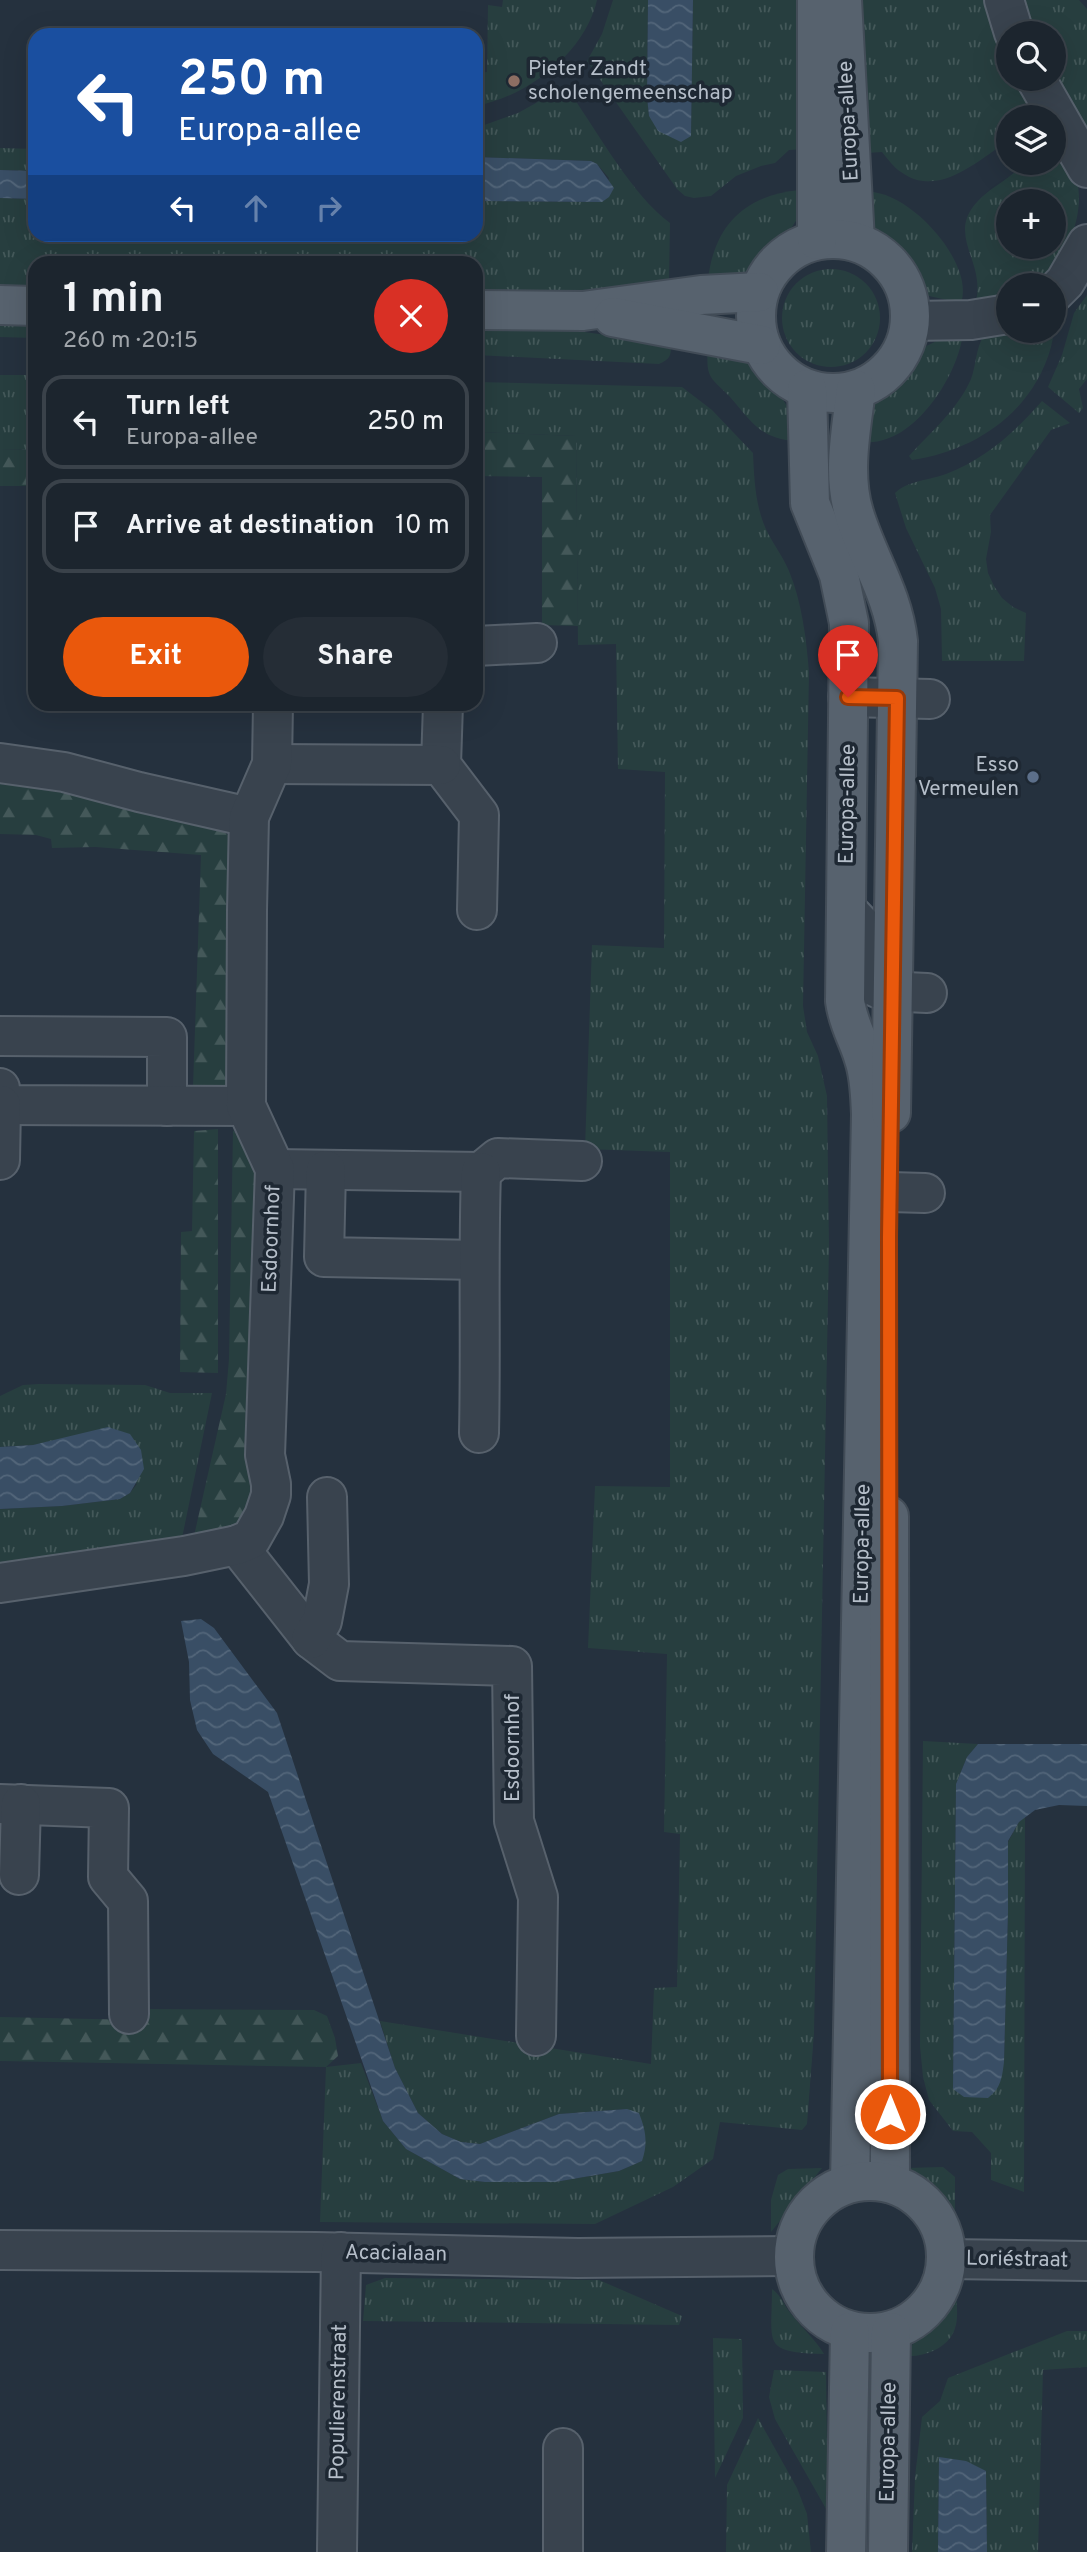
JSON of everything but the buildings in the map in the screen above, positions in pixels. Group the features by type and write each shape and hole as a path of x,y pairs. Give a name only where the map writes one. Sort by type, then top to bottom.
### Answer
{"main road":[{"name":"Europa-allee","path":"817,0 817,240"},
{"name":"Europa-allee","path":"842,0 855,241"},
{"path":"836,238 855,241 881,255 892,266 907,292 911,321 908,337 894,364 870,384 856,390 832,393 807,389 779,372 761,345 756,328 758,292 775,264 794,249 817,240 836,238"},
{"path":"483,310 583,311 701,295 758,292"},
{"path":"0,305 28,306"},
{"path":"583,311 761,345"},
{"name":"Europa-allee","path":"807,389 808,487 814,516 839,575 848,609 848,697 856,920 846,1010 867,1070 871,1114 849,2183"},
{"name":"Europa-allee","path":"856,390 849,443 849,487 860,532 894,613 898,640 914,698 890,2183"},
{"path":"870,2180 890,2183 920,2199 940,2226 947,2259 939,2291 920,2316 891,2332 850,2332 827,2321 808,2303 797,2281 793,2256 797,2231 809,2210 827,2193 849,2183 870,2180"},
{"name":"Europa-allee","path":"846,2552 850,2332"},
{"name":"Europa-allee","path":"888,2552 891,2332"}],"street":[{"path":"1004,0 1010,21"},
{"path":"1043,91 1087,168"},
{"path":"1066,280 1087,244"},
{"path":"911,321 971,320 996,316"},
{"path":"483,646 537,643"},
{"path":"848,697 914,698"},
{"name":"Esdoornhof","path":"273,711 272,764 249,817 246,1106 275,1169 265,1455 271,1495 264,1516 251,1539 237,1545 311,1639 340,1661 512,1667 514,1821 538,1897 536,2036"},
{"path":"443,711 441,765 479,815 477,910"},
{"path":"0,763 64,772 249,817"},
{"path":"272,764 441,765"},
{"path":"856,920 870,982 878,989 910,992"},
{"path":"0,1036 167,1037 167,1106"},
{"path":"0,1160 1,1096 167,1106 246,1106"},
{"name":"Esdoornhof","path":"275,1169 481,1172 498,1158 582,1161"},
{"path":"326,1170 324,1257 478,1260"},
{"path":"479,1433 481,1326 478,1260 481,1172"},
{"path":"311,1639 322,1621 329,1584 327,1497"},
{"path":"0,1583 171,1558 237,1545"},
{"path":"19,1875 10,1804 109,1808 108,1877 128,1901 129,2014"},
{"name":"Acacialaan","path":"0,2250 341,2252 578,2258 793,2256"},
{"name":"Populierenstraat","path":"337,2552 341,2252"},
{"name":"Loriéstraat","path":"947,2259 1087,2261"},
{"path":"563,2552 564,2448"}],"green space":[{"path":"503,0 597,0 580,38 552,69 515,93 483,104 483,72 487,72 488,5 502,7"},
{"path":"613,0 648,0 649,116 691,136 693,0 803,0 805,149 789,150 775,163 736,176 711,196 685,196 677,189 587,61 602,34"},
{"path":"858,0 984,0 996,29 996,91 1027,91 1036,105 996,105 996,149 970,167 943,179 915,179 898,170 882,152 866,153"},
{"path":"1025,0 1079,0 1087,9 1087,133 1061,91 1066,91 1066,21 1029,21"},
{"path":"561,89 571,94 630,181 670,223 669,282 571,291 483,290 483,256 28,256 28,285 0,285 0,198 28,199 28,242 483,242 483,201 602,202 609,178 591,161 483,157 483,126 518,113"},
{"path":"0,148 28,149 28,171 0,170"},
{"path":"1066,158 1076,176 1079,207 1066,247 1066,189 996,189 996,259 1059,259 1048,273 996,273 996,302 975,305 978,287 965,229 968,215 979,200 1012,175 1066,175"},
{"path":"800,190 799,216 783,241 745,272 731,279 708,280 717,243 736,216 763,198"},
{"path":"868,192 884,195 901,203 919,215 935,231 958,268 963,286 961,303 929,296 917,285 874,228 869,214"},
{"path":"831,269 850,273 866,283 876,299 880,318 876,337 866,353 850,363 831,367 812,363 796,353 786,337 782,318 786,299 796,283 812,273"},
{"path":"1087,295 1087,379 1079,389 1083,408 1079,413 1048,387 1062,355 1074,313"},
{"path":"0,324 28,324 28,338 0,337"},
{"path":"483,330 577,331 671,344 668,359 659,364 483,355"},
{"path":"996,334 996,343 1052,343 1031,391 1016,409 979,437 958,448 912,460 909,456 943,420 966,390 983,337"},
{"path":"941,339 962,339 951,373 941,391 914,422 899,433 882,440 865,442 873,401 895,382 922,348"},
{"path":"707,349 746,358 756,366 788,408 797,441 774,437 751,421 709,374"},
{"path":"0,375 28,375 28,450 0,449"},
{"path":"483,382 682,387 712,410 753,453 760,514 789,571 803,620 809,672 803,1006 807,1032 818,1056 827,1096 829,1247 814,2033 807,2124 802,2130 720,2122 713,2159 673,2187 595,2224 320,2222 326,2067 361,2063 383,2121 406,2149 460,2179 485,2182 555,2182 619,2171 642,2161 627,2109 559,2114 480,2144 461,2142 442,2134 418,2113 395,2068 380,2021 651,2064 654,1988 677,1987 680,1834 664,1832 667,1654 588,1648 595,1486 670,1487 670,1152 585,1149 592,945 664,948 665,772 618,769 616,644 578,645 576,436 483,432"},
{"path":"1042,401 1070,423 1051,430 990,515 991,532 986,559 988,573 1002,598 1026,613 1024,661 942,661 941,609 935,588 906,528 895,493 906,486 946,474 974,461 1010,434"},
{"path":"483,432 576,436 578,626 542,625 542,477 483,476"},
{"path":"0,449 28,450 28,486 0,486"},
{"path":"41,778 220,829 232,838 226,1088 193,1087 201,855 95,847 52,848 51,839 36,835 0,834 0,784 8,785"},
{"path":"218,1129 218,1373 180,1372 181,1232 192,1231 194,1131"},
{"path":"233,1130 257,1162 250,1507 242,1524 194,1536 226,1394"},
{"path":"23,1385 145,1385 170,1393 212,1393 182,1538 0,1566 0,1509 62,1506 120,1499 130,1493 137,1484 67,1439 0,1447 0,1396"},
{"path":"923,1741 978,1744 967,1757 956,1784 953,2089 1004,2062 1008,1842 1019,1822 1025,1817 1024,2192 991,2180 991,2153 972,2132 953,2131 929,2100 923,2077 920,2046"},
{"path":"140,2009 314,2010 327,2016 338,2056 326,2067 0,2061 0,2017 139,2020"},
{"path":"943,2167 955,2177 955,2240 942,2210 913,2180 906,2168"},
{"path":"822,2168 771,2232 771,2200 778,2175 788,2169"},
{"path":"385,2278 599,2280 682,2316 679,2325 363,2321 366,2285"},
{"path":"956,2284 957,2321 951,2336 946,2343 933,2351 917,2356 905,2356 944,2303"},
{"path":"772,2289 824,2354 789,2351 774,2342 771,2322"},
{"path":"1067,2331 1087,2331 1087,2367 1043,2370 1038,2552 987,2552 986,2471 939,2457 938,2552 912,2552 915,2477 922,2417 940,2401 948,2378"},
{"path":"713,2338 742,2339 743,2418 715,2478"},
{"path":"774,2370 826,2372 827,2446 834,2485 833,2521 775,2419 769,2397"},
{"path":"758,2418 797,2488 807,2514 811,2552 726,2552 727,2485"}],"water":[{"path":"648,0 693,0 691,136 681,142 658,131 649,116"},
{"path":"483,157 591,161 597,164 614,188 602,202 483,201"},
{"path":"0,170 28,171 28,199 0,198"},
{"path":"108,1427 130,1434 141,1450 144,1469 130,1493 120,1499 62,1506 0,1509 0,1447 33,1445"},
{"path":"201,1619 214,1628 277,1713 395,2068 418,2113 442,2134 461,2142 480,2144 559,2114 627,2109 639,2113 643,2126 646,2143 642,2161 619,2171 555,2182 485,2182 460,2179 406,2149 383,2121 268,1792 213,1754 197,1730 190,1700 189,1662 181,1621"},
{"path":"978,1744 1087,1744 1087,1806 1059,1805 1035,1810 1019,1822 1008,1841 1004,2062 1000,2082 988,2098 964,2097 953,2089 956,1784 967,1757"},
{"path":"939,2457 966,2461 986,2471 987,2552 938,2552"}],"place":[{"name":"Pieter Zandt scholengemeenschap","path":"514,81"},
{"name":"Esso Vermeulen","path":"1033,777"}],"route":[{"path":"848,697 897,698 889,1237 890,2114"}]}
